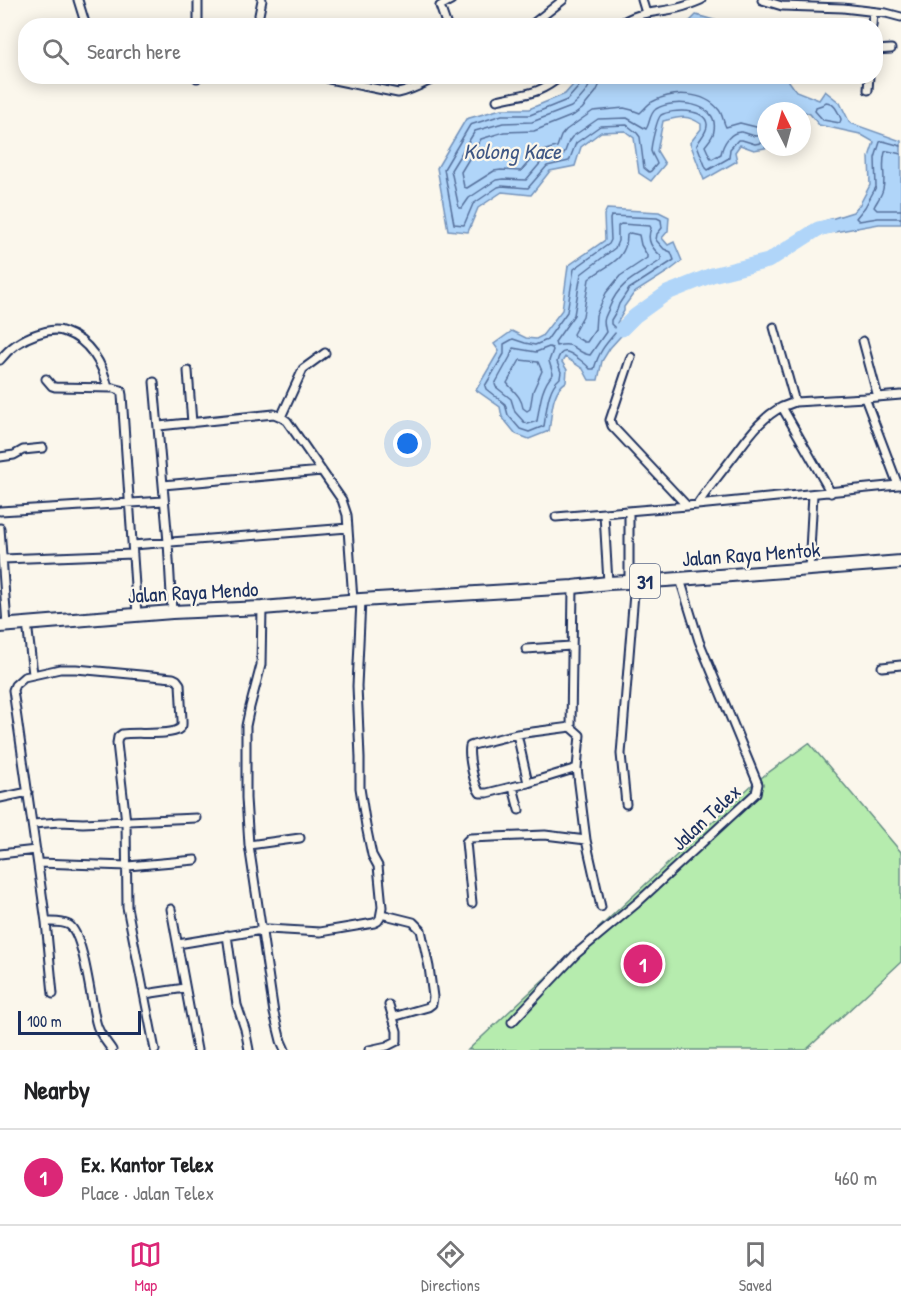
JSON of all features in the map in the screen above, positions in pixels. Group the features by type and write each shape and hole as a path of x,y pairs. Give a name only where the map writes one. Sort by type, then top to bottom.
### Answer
{"highway":[{"name":"Jalan Raya Mentok","path":"388,598 573,587 901,562"},
{"name":"Jalan Raya Mendo","path":"4,625 388,598"}],"street":[{"path":"78,0 84,18"},
{"path":"198,0 198,18"},
{"path":"259,15 262,0"},
{"path":"444,18 440,6 452,0"},
{"path":"540,18 563,0"},
{"path":"642,0 646,13"},
{"path":"630,18 678,8 701,0"},
{"path":"762,0 782,6 787,3 843,8 901,17"},
{"path":"873,12 873,18"},
{"path":"883,50 891,49"},
{"path":"357,84 398,93 421,84"},
{"path":"497,100 529,95 551,84"},
{"path":"868,84 868,90"},
{"path":"774,327 795,402"},
{"path":"0,360 15,344 32,336 50,330 64,332 82,342 96,357 103,370 108,388"},
{"path":"863,341 878,397"},
{"path":"281,417 303,369 325,353"},
{"path":"631,357 610,423 687,506"},
{"path":"188,371 192,423"},
{"path":"46,379 55,387 121,390 137,615"},
{"path":"154,382 172,612"},
{"path":"697,505 752,433 769,415 782,407 795,402 901,395"},
{"path":"556,517 629,512 899,485 865,398"},
{"path":"782,407 831,493"},
{"path":"159,426 274,414 287,422 342,500 357,600 360,788 372,855 378,866 382,906 378,921 374,923 328,932 273,928 178,944"},
{"path":"0,457 14,455 23,450 43,448"},
{"path":"163,485 322,471"},
{"path":"809,570 813,494"},
{"path":"0,512 164,501"},
{"path":"626,804 621,754 632,581 629,512"},
{"path":"604,514 608,583"},
{"path":"0,528 4,625"},
{"path":"133,545 348,528"},
{"path":"3,559 133,554"},
{"name":"Jalan Telex","path":"512,1022 576,954 637,903 758,789 758,784 699,640 680,579"},
{"path":"573,587 571,727 579,735 577,768 586,840 601,907"},
{"path":"262,608 261,665 246,726 246,807 249,845 274,1013 285,1050"},
{"path":"27,623 33,674"},
{"path":"526,649 572,646"},
{"path":"882,667 901,665"},
{"path":"53,994 46,922 13,690 24,677 68,668 173,678 180,684 182,725 179,729 170,733 122,734 118,737 117,743 126,822 127,907 155,1050"},
{"path":"571,727 517,734 473,745 469,749 476,786 480,792 487,793 513,787 577,768"},
{"path":"517,734 528,783"},
{"path":"513,787 519,810"},
{"path":"0,798 28,792"},
{"path":"33,824 60,822 82,824 196,818"},
{"path":"472,903 466,842 470,838 545,835 586,840"},
{"path":"249,845 300,838"},
{"path":"0,855 36,850"},
{"path":"38,863 128,866 195,860"},
{"path":"171,909 197,1050"},
{"path":"381,914 413,922 421,930 433,997 432,1004 428,1007 393,1017"},
{"path":"46,922 60,922 69,925 75,932 86,968 96,1024 101,1036 112,1050"},
{"path":"227,935 237,1005 249,1050"},
{"path":"145,994 184,988"},
{"path":"369,1050 397,1041 397,1030 389,1005"}],"green space":[{"path":"809,743 901,852 901,962 806,1050 468,1050 754,783"}],"water":[{"name":"Kolong Kace","path":"574,84 791,84 796,91 819,100 825,91 840,103 850,123 901,141 901,224 879,224 818,235 809,227 853,212 860,204 870,185 869,157 874,142 860,134 819,125 811,115 811,102 757,102 757,149 740,145 735,152 737,161 704,180 690,143 701,129 701,124 696,121 683,117 663,121 657,151 665,164 651,181 639,173 634,138 625,131 601,132 581,147 575,166 550,171 531,195 502,192 478,208 468,232 448,230 437,168 466,119 501,109 529,109 565,94"},
{"path":"607,209 659,212 669,217 668,231 662,238 668,245 674,242 682,261 634,293 624,307 617,323 621,325 629,313 638,317 610,348 602,361 598,380 589,380 583,369 565,357 562,362 567,370 566,382 557,391 549,431 529,439 516,434 502,417 500,407 476,390 499,351 494,344 512,331 526,338 536,339 542,336 562,310 568,266 605,240 604,215"}],"waterway":[{"path":"622,329 635,316 667,293 712,275 768,261 818,229 831,226"}],"place":[{"name":"Ex. Kantor Telex","path":"643,964"}]}
